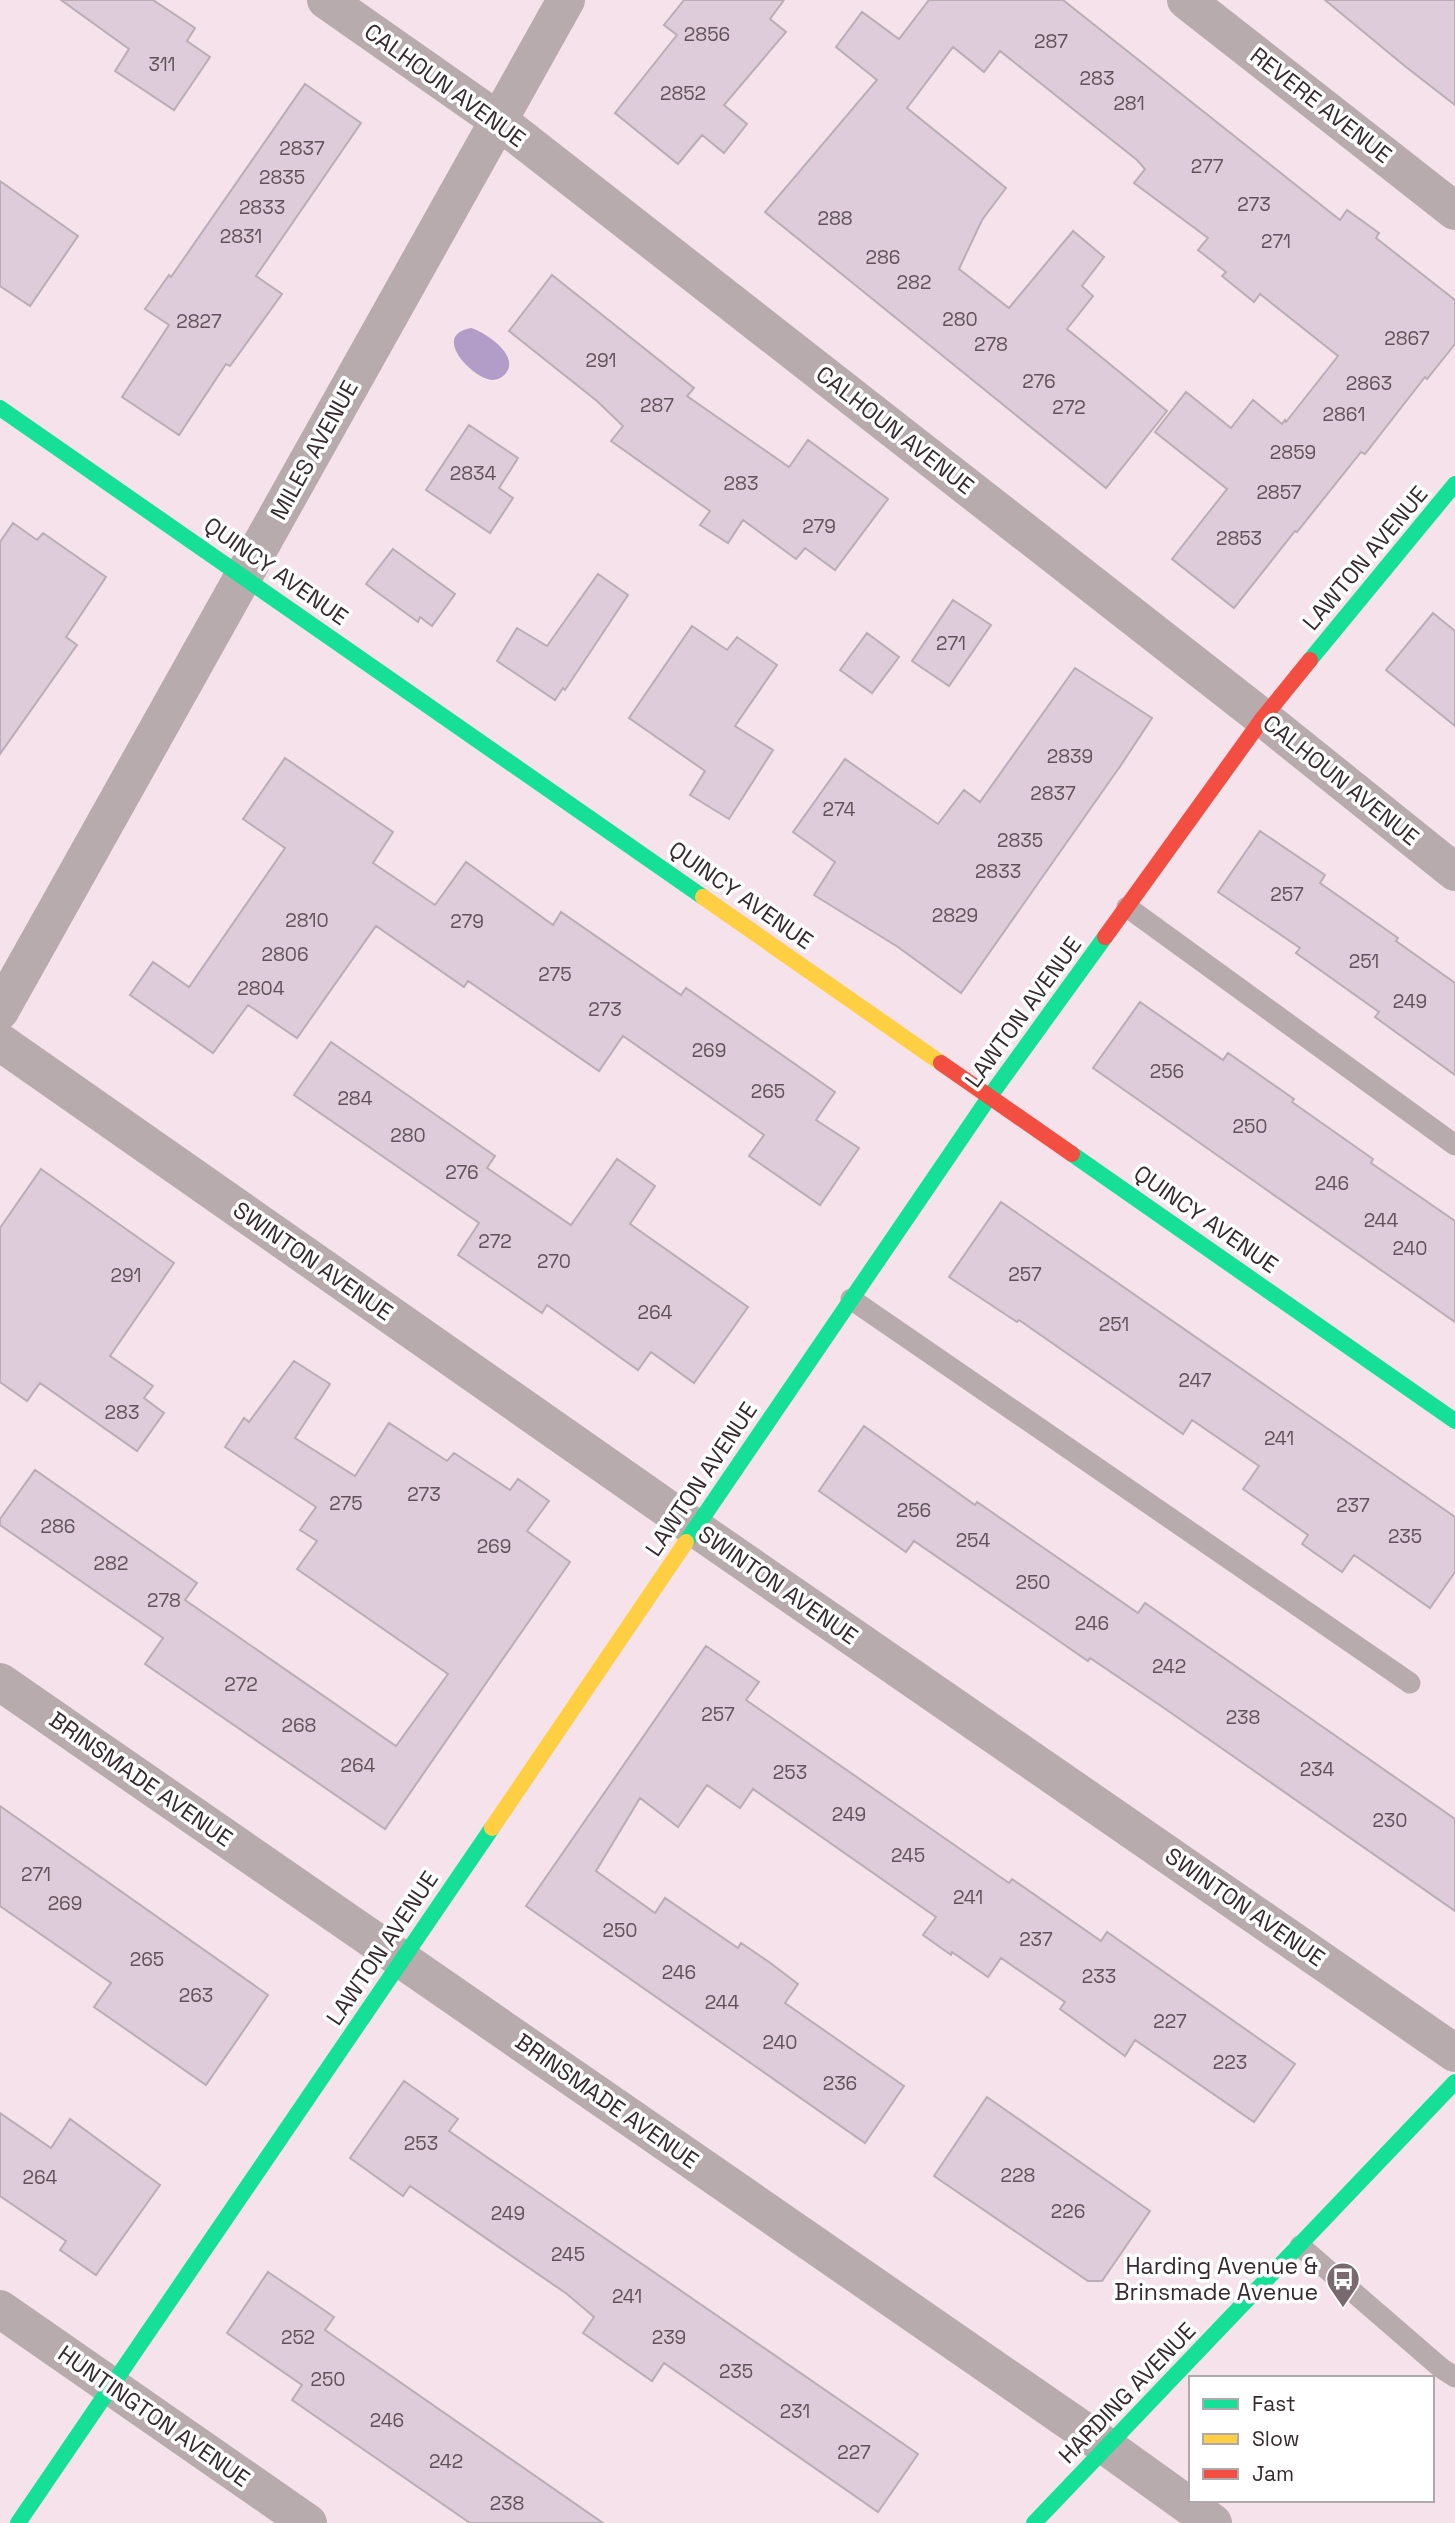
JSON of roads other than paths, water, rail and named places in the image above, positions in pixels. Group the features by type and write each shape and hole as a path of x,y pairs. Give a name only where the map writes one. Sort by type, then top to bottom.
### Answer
{"street":[{"name":"CALHOUN AVENUE","path":"326,0 499,121 1263,718 1455,872"},
{"name":"MILES AVENUE","path":"0,1011 566,0"},
{"name":"REVERE AVENUE","path":"1186,0 1455,211"},
{"name":"QUINCY AVENUE","path":"0,408 1455,1420"},
{"name":"LAWTON AVENUE","path":"18,2523 990,1096 1263,718 1455,484"},
{"name":"SWINTON AVENUE","path":"0,1042 695,1528 1455,2053"},
{"name":"BRINSMADE AVENUE","path":"0,1682 1213,2523"},
{"name":"HARDING AVENUE","path":"1034,2523 1455,2082"},
{"name":"HUNTINGTON AVENUE","path":"0,2309 308,2523"}],"lane":[{"path":"1127,907 1455,1145"},
{"path":"851,1299 1410,1683"},
{"path":"1300,2246 1441,2368 1455,2377"}],"place":[{"name":"Harding Avenue & Brinsmade Avenue","path":"1343,2309"}]}
